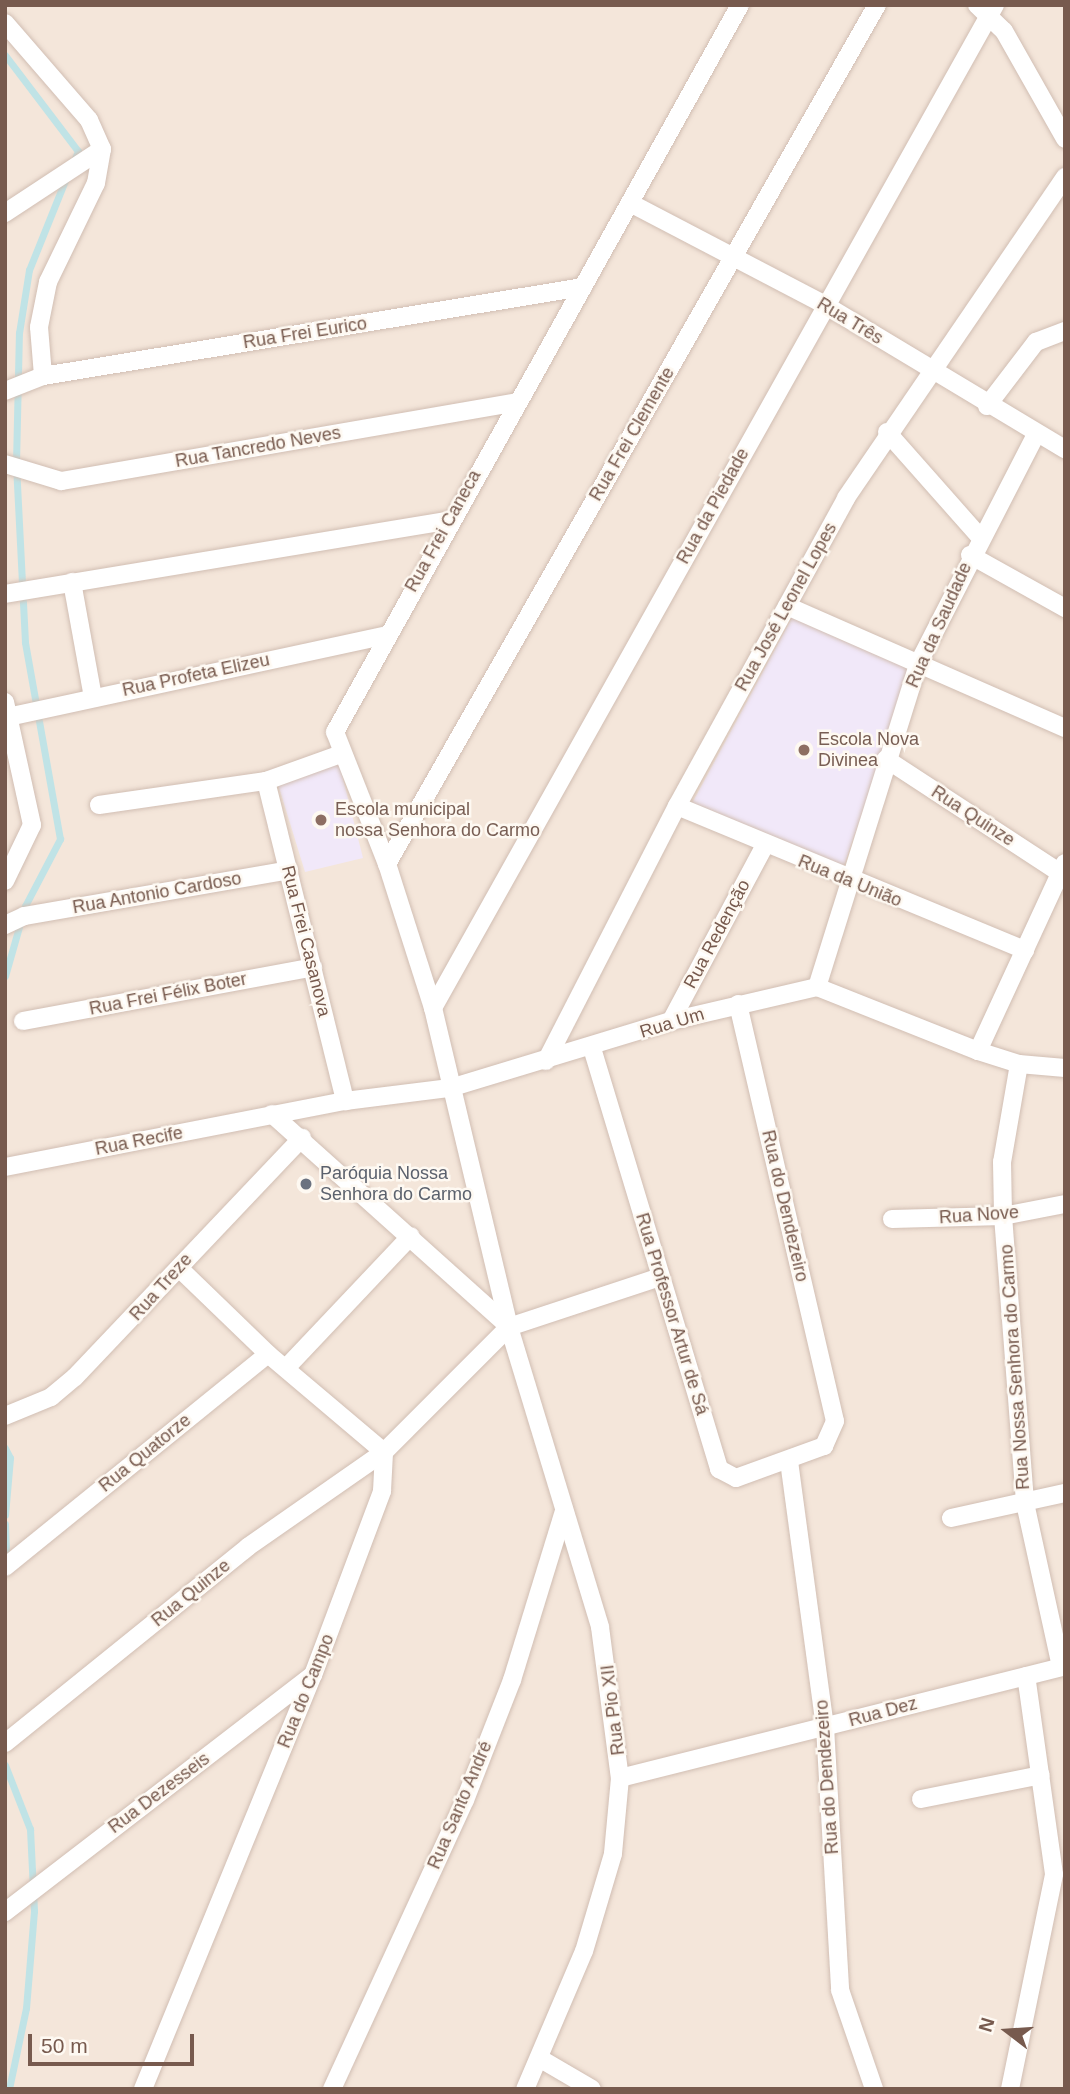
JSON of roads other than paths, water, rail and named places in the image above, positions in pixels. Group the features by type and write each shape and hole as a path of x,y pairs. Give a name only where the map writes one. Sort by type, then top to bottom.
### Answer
{"street":[{"name":"Rua Frei Caneca","path":"450,1088 433,1009 387,864 341,754 337,727 384,636 514,403 583,287 740,5"},
{"name":"Rua Frei Clemente","path":"387,864 877,5"},
{"path":"988,8 1065,139"},
{"name":"Rua da Piedade","path":"433,1009 988,8"},
{"path":"5,23 89,120 95,152 96,183 58,257 41,306 36,378"},
{"path":"5,213 47,180 95,152"},
{"name":"Rua José Leonel Lopes","path":"546,1061 677,806 887,432 1065,177"},
{"name":"Rua Três","path":"630,203 734,255 825,305 987,406 1065,449"},
{"name":"Rua Frei Eurico","path":"5,391 36,378 583,287"},
{"path":"987,406 1035,342 1065,331"},
{"name":"Rua Tancredo Neves","path":"5,464 61,481 514,403"},
{"path":"887,432 979,536"},
{"name":"Rua da Saudade","path":"817,987 846,880 919,662 979,536 1036,434"},
{"path":"6,594 450,520"},
{"path":"970,555 1065,608"},
{"path":"72,582 93,697"},
{"path":"787,606 1065,728"},
{"name":"Rua Profeta Elizeu","path":"10,720 52,705 384,636"},
{"path":"5,881 32,825 10,720"},
{"path":"99,805 267,781 341,754"},
{"name":"Rua Quinze","path":"886,759 1062,868"},
{"name":"Rua Frei Casanova","path":"267,781 345,1101"},
{"name":"Rua da União","path":"677,806 846,880 1025,950"},
{"name":"Rua Redenção","path":"671,1021 764,846"},
{"path":"978,1051 1062,868"},
{"name":"Rua Antonio Cardoso","path":"6,925 24,915 289,870"},
{"name":"Rua Frei Félix Boter","path":"23,1021 313,967"},
{"path":"817,987 978,1051 1019,1064 1065,1068"},
{"name":"Rua Um","path":"272,1114 345,1101 450,1088 592,1048 671,1021 817,987"},
{"name":"Rua do Dendezeiro","path":"738,1004 835,1421 824,1446"},
{"name":"Rua Professor Artur de Sá","path":"592,1048 721,1473 736,1478 789,1461 824,1446"},
{"name":"Rua Nossa Senhora do Carmo","path":"1019,1064 1002,1162 1003,1216 1025,1503 1063,1666"},
{"name":"Rua Pio XII","path":"450,1088 509,1327 600,1627 620,1778 599,1912 525,2089"},
{"path":"272,1114 302,1138 509,1327"},
{"name":"Rua Recife","path":"5,1167 272,1114"},
{"name":"Rua Treze","path":"5,1416 51,1396 75,1377 302,1138"},
{"name":"Rua Nove","path":"892,1219 1003,1216 1065,1203"},
{"path":"287,1367 411,1236"},
{"path":"179,1268 268,1354 287,1367 384,1452 509,1327 660,1277"},
{"name":"Rua Quatorze","path":"5,1566 268,1354"},
{"name":"Rua Quinze","path":"5,1743 248,1547 384,1452"},
{"name":"Rua do Campo","path":"143,2089 313,1675 382,1491 384,1452"},
{"name":"Rua do Dendezeiro","path":"789,1461 825,1727 840,1990 874,2089"},
{"path":"951,1518 1065,1493"},
{"name":"Rua Santo André","path":"332,2089 465,1800 512,1680 564,1511"},
{"name":"Rua Dez","path":"620,1778 1063,1666"},
{"name":"Rua Dezesseis","path":"5,1912 313,1675"},
{"path":"1010,2089 1050,1912 1054,1874 1026,1676"},
{"path":"921,1800 1041,1775"},
{"path":"539,2058 592,2089"}],"waterway":[{"path":"5,55 78,151 73,163"},
{"path":"5,976 25,906 60,839 25,642 16,463 19,333 29,270 66,178"},
{"path":"5,1448 10,1458 5,1515"},
{"path":"5,1524 6,1561"},
{"path":"5,1765 30,1829 34,1911 26,2008 9,2089"}],"place":[{"name":"Escola Nova Divinea","path":"804,750"},
{"name":"Escola municipal nossa Senhora do Carmo","path":"321,820"},
{"name":"Paróquia Nossa Senhora do Carmo","path":"306,1184"}]}
